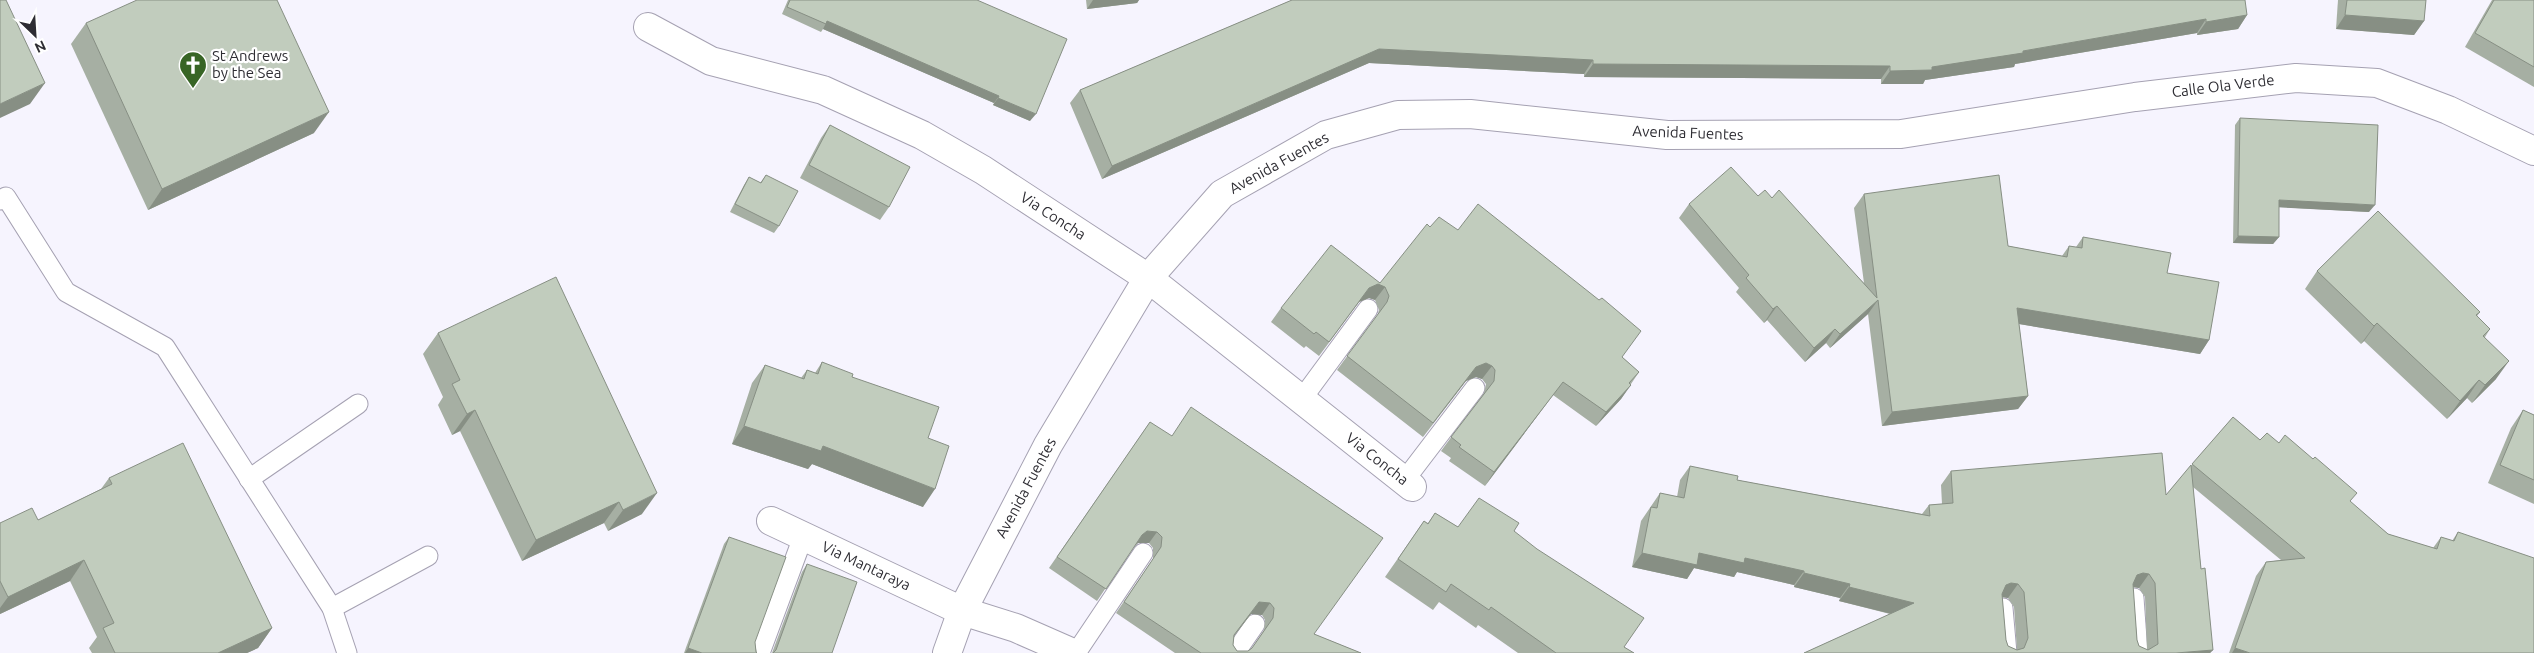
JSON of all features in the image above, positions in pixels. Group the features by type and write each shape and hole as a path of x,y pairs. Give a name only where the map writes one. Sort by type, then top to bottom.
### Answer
{"street":[{"name":"Via Concha","path":"648,27 712,61 823,90 922,135 982,170 1148,278 1408,484"},
{"name":"Calle Ola Verde","path":"1901,134 2135,97 2296,78 2377,83 2448,110 2534,151"},
{"name":"Avenida Fuentes","path":"947,653 962,611 1048,445 1148,278 1222,194 1326,135 1398,115 1470,114 1667,135 1901,134"},
{"name":"Via Mantaraya","path":"771,521 962,611 1016,628 1075,653"}],"lane":[{"path":"0,200 6,197 66,292 165,347 332,608 347,653"},
{"path":"1301,400 1368,309"},
{"path":"1408,484 1475,388"},
{"path":"250,479 358,404"},
{"path":"760,653 803,536"},
{"path":"1075,653 1143,553"},
{"path":"332,608 428,556"},
{"path":"2134,598 2138,653"},
{"path":"2003,608 2007,653"},
{"path":"1235,653 1256,624"}],"building":[{"path":"0,0 6,0 45,83 0,104"},
{"name":"St Andrews by the Sea","path":"137,0 277,0 329,112 162,189 86,23"},
{"path":"790,0 977,0 1067,39 1036,114 827,21 826,24 787,7"},
{"path":"1292,0 2245,0 2247,15 2206,22 2206,19 2023,51 2023,53 1932,67 1932,70 1890,71 1890,66 1593,64 1593,60 1379,49 1112,166 1080,90"},
{"path":"2347,0 2426,0 2424,21 2345,15"},
{"path":"2494,0 2534,0 2534,67 2475,33"},
{"path":"2240,118 2378,125 2375,205 2279,200 2279,237 2238,236"},
{"path":"830,125 910,167 889,207 809,165"},
{"path":"1731,167 1758,196 1765,190 1772,198 1779,190 1877,298 1864,194 1999,175 2008,246 2067,257 2069,246 2082,248 2083,237 2171,253 2167,273 2219,282 2209,340 2017,308 2028,396 1892,412 1878,300 1840,334 1835,329 1814,348 1777,306 1773,309 1746,278 1749,275 1689,204"},
{"path":"766,175 798,191 779,226 735,204 749,177 761,183"},
{"path":"1478,204 1599,300 1602,298 1641,331 1622,357 1639,372 1629,383 1631,385 1606,412 1563,382 1494,472 1459,447 1461,445 1451,437 1494,381 1495,370 1492,366 1486,363 1476,367 1433,423 1347,356 1387,302 1389,296 1385,287 1378,284 1369,288 1329,342 1316,332 1314,334 1281,308 1331,245 1380,283 1427,224 1430,227 1439,217 1458,230"},
{"path":"2378,211 2480,312 2476,315 2490,329 2483,336 2509,361 2485,385 2479,380 2460,401 2377,323 2374,326 2317,271"},
{"path":"556,277 657,493 623,510 619,502 536,540 475,410 467,414 452,384 460,380 438,333"},
{"path":"822,362 853,374 852,377 939,407 928,438 949,446 935,489 823,446 821,451 744,426 765,365 804,379 807,370 818,374"},
{"path":"1191,407 1383,538 1314,634 1361,653 1201,653 1124,602 1161,547 1162,537 1157,532 1147,531 1142,535 1106,589 1057,557 1150,422 1172,436","holes":["1259,602 1270,603 1274,608 1273,618 1252,648 1248,651 1237,651 1233,645 1234,635"]},
{"path":"2523,410 2534,415 2534,480 2500,465"},
{"path":"2233,417 2260,440 2267,433 2279,443 2285,435 2313,459 2315,457 2357,493 2350,501 2388,534 2437,549 2441,537 2454,541 2458,532 2534,558 2534,653 2250,653 2235,648 2266,562 2305,558 2192,464"},
{"path":"183,443 272,628 218,653 115,653 103,628 114,623 84,560 8,597 0,581 0,523 32,508 38,520 112,484 109,478"},
{"path":"2162,453 2166,495 2191,465 2201,569 2205,568 2213,650 2176,653 1804,653 1914,603 1849,587 1850,584 1804,573 1804,571 1745,558 1744,563 1699,553 1697,565 1642,553 1651,507 1657,508 1660,493 1684,498 1690,466 1738,476 1737,480 1930,516 1929,505 1953,503 1951,471","holes":["2149,574 2155,583 2158,644 2148,650 2139,646 2137,640 2133,584 2137,575","2011,583 2018,584 2024,592 2028,638 2024,648 2017,650 2008,646 2006,640 2002,594 2006,585"]},
{"path":"1479,498 1519,523 1514,531 1537,549 1644,618 1624,647 1634,653 1556,653 1491,607 1489,610 1451,584 1446,592 1398,559 1424,521 1428,524 1435,513 1458,527"},
{"path":"729,537 786,557 755,642 757,653 702,653 688,648"},
{"path":"807,564 857,582 832,653 773,653 776,650"}],"place":[{"name":"St Andrews by the Sea","path":"193,89"}]}
